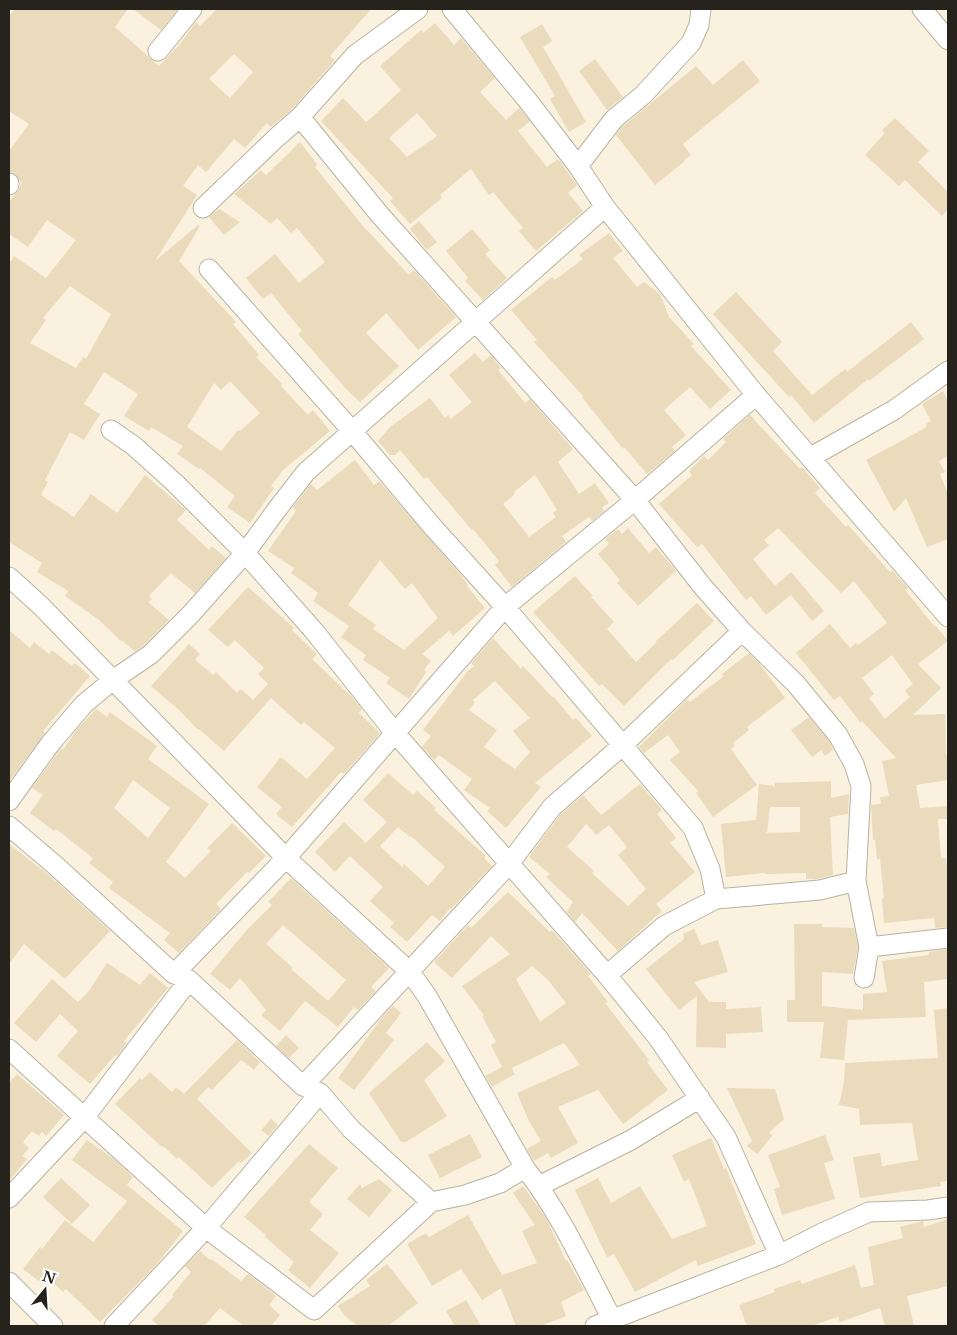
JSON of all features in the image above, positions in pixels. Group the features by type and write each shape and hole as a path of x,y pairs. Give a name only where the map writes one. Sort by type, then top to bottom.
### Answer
{"street":[{"path":"203,208 300,117 355,55 418,9"},
{"path":"452,9 528,101 578,166 605,207 756,395 948,617"},
{"path":"578,166 614,120 643,95 691,43 699,25 701,9"},
{"path":"922,9 948,40"},
{"path":"158,51 188,10"},
{"path":"300,117 380,215 635,500 703,587 742,631 802,691 838,735 854,764 861,786 856,881 869,946 864,978"},
{"path":"9,801 50,744 84,704 113,680 151,654 191,614 245,553 306,472 475,320 605,207"},
{"path":"209,269 432,526 505,607 693,828 710,869 716,898"},
{"path":"811,457 894,410 948,371"},
{"path":"9,1198 84,1118 182,977 505,607 635,500 756,395"},
{"path":"111,430 134,446 175,483 245,553 314,631 395,733 607,975 658,1038 726,1137 779,1255"},
{"path":"9,577 113,680 286,858 410,972 427,996 525,1168 539,1186 577,1251 604,1322 779,1255 869,1212 928,1210 948,1207"},
{"path":"114,1326 206,1228 311,1089 410,972 509,864 552,807 624,745 742,631"},
{"path":"9,826 311,1089 351,1129 431,1202"},
{"path":"607,975 664,926 716,898 820,890 856,881"},
{"path":"869,946 948,938"},
{"path":"9,1049 206,1228 314,1310 431,1202 465,1195 500,1183 525,1168"},
{"path":"539,1186 631,1140 700,1098"},
{"path":"9,1282 52,1326"}],"building":[{"path":"15,9 128,9 115,27 159,66 180,44 196,22 200,26 217,9 371,9 330,56 335,60 292,109 271,127 267,123 245,148 234,139 206,172 198,165 183,186 197,195 155,261 198,225 200,226 179,261 236,322 233,324 259,355 256,357 282,384 281,386 308,415 313,410 330,431 283,470 271,486 274,488 250,523 227,507 235,496 200,468 177,454 183,446 151,427 149,431 124,416 138,394 104,372 84,404 100,414 84,440 70,432 45,480 48,482 41,495 74,517 91,494 117,513 145,475 186,510 177,520 209,550 212,546 226,558 195,593 171,573 149,596 152,599 148,602 169,620 144,645 135,651 121,641 99,620 65,596 68,591 37,572 42,563 9,542 9,264 14,256 46,278 76,240 47,220 28,247 9,234 9,202 22,183 15,174 9,172 9,151 29,124 9,111 9,16","holes":["234,54 253,72 230,98 209,79","70,286 111,314 86,359 83,357 76,368 30,343 46,320 43,318","230,381 260,413 240,431 238,430 221,451 187,427 214,383 221,390"]},
{"path":"133,9 178,9 161,30"},
{"path":"435,23 454,45 461,38 495,78 480,92 506,120 519,108 530,121 518,131 547,167 558,159 577,185 568,193 583,211 536,251 519,231 523,228 493,192 489,195 471,169 440,195 442,198 410,224 390,201 393,198 321,121 343,98 366,122 369,120 401,90 380,66 421,30 423,33","holes":["417,113 437,136 407,157 389,138"]},
{"path":"542,24 552,41 543,47 586,122 569,132 550,99 555,96 520,37"},
{"path":"595,59 623,97 607,110 579,71"},
{"path":"743,60 760,81 683,144 691,155 655,185 616,135 622,127 696,66 713,85"},
{"path":"895,118 929,151 918,162 948,192 948,209 942,216 905,180 899,186 865,155 885,133 882,130"},
{"path":"300,142 317,164 315,167 363,226 409,275 414,270 456,317 418,350 386,313 366,333 399,366 360,402 298,334 302,331 271,293 263,299 246,278 275,254 299,283 325,262 297,228 291,233 277,218 271,224 234,194 261,170 266,175"},
{"path":"219,209 240,222 224,235 209,217"},
{"path":"419,221 437,242 427,250 410,229"},
{"path":"472,229 490,250 485,254 507,278 483,300 465,281 468,278 446,251"},
{"path":"609,233 623,251 613,258 637,287 644,282 660,294 669,317 694,344 691,346 731,390 710,409 690,387 664,410 686,435 672,447 675,451 647,474 624,447 623,449 583,396 534,342 537,340 511,310 552,277 555,280 583,259 579,255"},
{"path":"736,292 782,342 773,351 812,395 845,369 847,372 911,322 924,339 869,381 868,379 814,423 791,395 789,397 713,314"},
{"path":"475,353 483,362 491,355 501,368 498,370 525,403 530,399 573,449 558,462 579,494 595,483 609,503 602,507 604,511 592,521 589,517 562,536 566,542 512,587 495,565 499,561 427,477 424,479 400,450 395,455 390,455 378,441 390,427 430,398 445,418 448,415 451,419 472,402 449,375","holes":["535,475 557,510 553,513 556,517 529,537 503,504 515,494 514,492"]},
{"path":"943,391 948,402 948,456 939,461 945,472 940,474 948,494 948,539 927,547 906,498 894,512 866,460 927,427 926,424 931,421 922,404"},
{"path":"750,415 800,469 802,467 820,488 815,493 846,527 848,525 890,572 892,570 908,588 905,590 948,641 918,664 941,688 913,715 945,714 948,780 916,785 920,808 948,806 948,819 938,819 941,858 946,858 948,876 948,927 935,928 934,918 884,923 882,899 884,898 880,859 877,859 875,840 873,840 871,805 881,804 880,797 889,796 882,761 896,758 862,721 861,723 840,696 834,700 796,653 830,624 850,648 856,643 858,645 887,623 854,581 841,593 778,528 764,540 769,545 753,559 775,586 791,572 824,611 812,621 791,595 766,615 751,596 746,600 702,544 697,547 659,504 692,475 689,471 704,456 708,460 726,442 723,439","holes":["892,655 913,684 905,691 910,697 885,719 869,698 874,694 862,678"]},
{"path":"355,460 374,485 379,481 461,575 467,586 485,608 453,636 449,631 422,654 431,661 424,670 426,672 409,699 386,683 390,678 363,660 366,655 341,637 349,626 313,601 318,593 291,573 294,568 268,551 296,511 293,507 310,485 317,490","holes":["380,560 405,589 412,583 438,618 404,650 373,629 376,625 348,605"]},
{"path":"628,528 649,553 656,547 676,571 638,606 617,583 620,580 598,554 609,544 605,539 618,529 622,534"},
{"path":"575,576 614,622 607,629 636,662 697,603 714,621 673,660 671,659 624,706 602,684 599,686 533,612"},
{"path":"248,587 294,628 292,630 317,654 312,659 352,697 362,709 359,713 380,733 344,774 341,772 292,827 276,814 282,807 257,787 281,757 307,779 335,748 304,722 301,725 271,698 224,751 198,730 179,710 151,686 189,644 200,654 195,660 213,675 216,672 237,693 241,689 253,700 268,684 258,674 264,668 235,640 228,647 208,630"},
{"path":"9,630 30,648 34,642 49,654 52,650 72,666 75,663 90,676 43,731 45,733 10,780"},
{"path":"493,638 521,669 523,666 554,697 573,720 576,718 592,736 535,783 541,787 506,828 487,811 490,808 464,790 472,779 439,755 434,760 422,747 431,736 423,730 467,672 474,666 471,663","holes":["495,681 530,718 513,731 530,752 515,769 484,747 497,730 469,710 475,702 473,700"]},
{"path":"749,653 785,698 747,727 749,730 733,743 735,746 731,749 757,785 713,817 696,793 698,791 670,760 680,752 668,735 644,753 639,747 687,699 690,702 724,676 722,674"},
{"path":"96,709 107,717 110,712 157,746 148,759 209,804 166,862 185,878 211,851 207,848 232,823 266,856 249,873 247,872 216,904 221,909 179,953 164,940 170,933 109,888 113,882 89,863 93,858 56,829 54,831 30,813 43,795 32,788 61,748 63,750 77,729","holes":["133,780 170,808 148,838 114,808"]},
{"path":"809,717 829,741 833,750 825,756 821,750 812,757 791,730"},
{"path":"388,773 413,795 417,791 436,808 434,810 486,856 484,858 492,866 450,908 440,921 432,915 407,942 390,927 394,923 370,901 383,887 350,856 335,872 315,852 344,822 366,843 387,822 363,800","holes":["398,827 445,867 428,886 404,864 402,867 380,846"]},
{"path":"831,781 831,798 849,794 848,814 830,817 833,875 818,879 806,879 806,873 765,873 726,877 721,824 756,820 759,784 775,786 775,783","holes":["770,807 800,807 800,832 767,833"]},
{"path":"640,784 662,810 657,814 676,838 670,843 695,872 656,904 662,911 618,951 582,913 575,922 567,912 573,902 546,877 550,874 529,857 560,815 583,795 601,815","holes":["586,824 596,835 609,825 627,847 618,855 646,889 628,906 592,873 594,871 567,847"]},
{"path":"9,844 49,875 110,931 65,979 24,944 9,964"},
{"path":"291,878 389,968 371,987 376,991 358,1010 354,1007 338,1027 305,1001 280,1031 261,1015 266,1010 240,978 230,990 210,974 245,932 272,905 268,902","holes":["283,925 346,980 328,1001 266,944"]},
{"path":"508,892 550,932 552,930 591,974 588,976 608,1002 605,1003 649,1060 647,1062 668,1090 623,1124 598,1090 558,1107 578,1143 551,1158 548,1153 534,1161 527,1149 541,1141 529,1121 517,1093 580,1065 564,1043 512,1068 515,1074 492,1087 485,1076 502,1067 491,1045 496,1042 482,1016 484,1015 462,986 510,954 491,936 452,978 434,962 468,925 471,928","holes":["532,966 548,980 566,1003 540,1022 516,979"]},
{"path":"794,924 822,924 822,927 854,928 858,947 853,974 822,972 822,1006 863,1010 863,994 887,992 882,961 929,955 929,952 948,949 948,979 924,982 926,1017 848,1020 844,1060 820,1058 824,1022 787,1022 787,1000 795,1000"},
{"path":"694,929 701,945 718,940 728,972 694,982 709,1002 726,1002 726,1009 761,1007 763,1032 726,1034 726,1048 696,1047 697,996 679,1010 646,969 684,939 683,934"},
{"path":"107,963 140,985 150,973 168,988 124,1041 127,1043 117,1056 115,1055 90,1084 57,1056 78,1031 60,1014 36,1042 14,1023 52,979 78,1002 89,991"},
{"path":"393,1006 401,1013 386,1033 394,1040 354,1090 338,1078 383,1016"},
{"path":"948,1008 948,1181 940,1182 941,1186 860,1198 853,1157 880,1153 882,1166 918,1160 912,1123 860,1125 859,1109 839,1105 844,1082 845,1063 938,1058 934,1010"},
{"path":"286,1035 299,1048 289,1058 276,1046"},
{"path":"237,1040 260,1062 254,1070 241,1060 212,1090 208,1087 197,1099 252,1153 241,1163 239,1161 212,1188 179,1157 177,1159 162,1147 115,1104 140,1078 142,1080 150,1072 172,1092 176,1087 184,1094"},
{"path":"427,1042 445,1061 424,1080 447,1116 406,1142 401,1142 369,1093"},
{"path":"17,1074 64,1115 46,1136 42,1132 39,1136 32,1131 23,1142 29,1148 22,1156 27,1159 9,1181 9,1083"},
{"path":"727,1088 775,1089 784,1119 769,1133 773,1135 757,1154 747,1146 752,1141"},
{"path":"271,1119 278,1125 269,1136 261,1130"},
{"path":"470,1134 482,1157 440,1178 428,1155"},
{"path":"825,1135 834,1160 824,1163 835,1199 782,1215 774,1189 780,1187 768,1155"},
{"path":"711,1138 724,1169 726,1168 756,1244 698,1266 696,1260 635,1292 614,1254 607,1257 575,1190 598,1178 611,1203 640,1186 672,1239 707,1226 689,1179 684,1182 672,1155"},
{"path":"87,1140 114,1159 133,1177 127,1185 183,1231 155,1266 100,1322 66,1289 63,1292 46,1276 41,1283 23,1269 65,1220 93,1242 127,1201 72,1160"},
{"path":"309,1144 338,1168 309,1202 323,1214 310,1230 339,1253 310,1288 288,1270 294,1262 244,1217"},
{"path":"61,1178 90,1205 72,1224 43,1197"},
{"path":"379,1179 392,1190 369,1217 347,1199 360,1184 362,1188"},
{"path":"523,1186 546,1218 566,1261 584,1290 561,1302 566,1316 540,1326 516,1326 501,1288 482,1300 461,1269 432,1286 407,1244 426,1233 429,1237 468,1215 502,1275 537,1263 522,1231 535,1225 513,1193"},
{"path":"948,1219 948,1286 907,1296 914,1326 885,1326 880,1308 840,1322 838,1317 811,1326 747,1326 739,1305 775,1292 774,1289 800,1280 802,1284 855,1265 861,1288 874,1285 868,1247 903,1238 900,1227 923,1221 924,1227"},
{"path":"200,1251 241,1281 248,1274 276,1296 269,1305 280,1315 271,1326 244,1326 220,1308 204,1326 159,1326 152,1320 174,1296 172,1295 191,1272 185,1266"},
{"path":"387,1264 418,1303 388,1326 358,1326 344,1315 338,1306 370,1286 366,1280"},
{"path":"466,1300 481,1326 455,1326 446,1311"}]}
